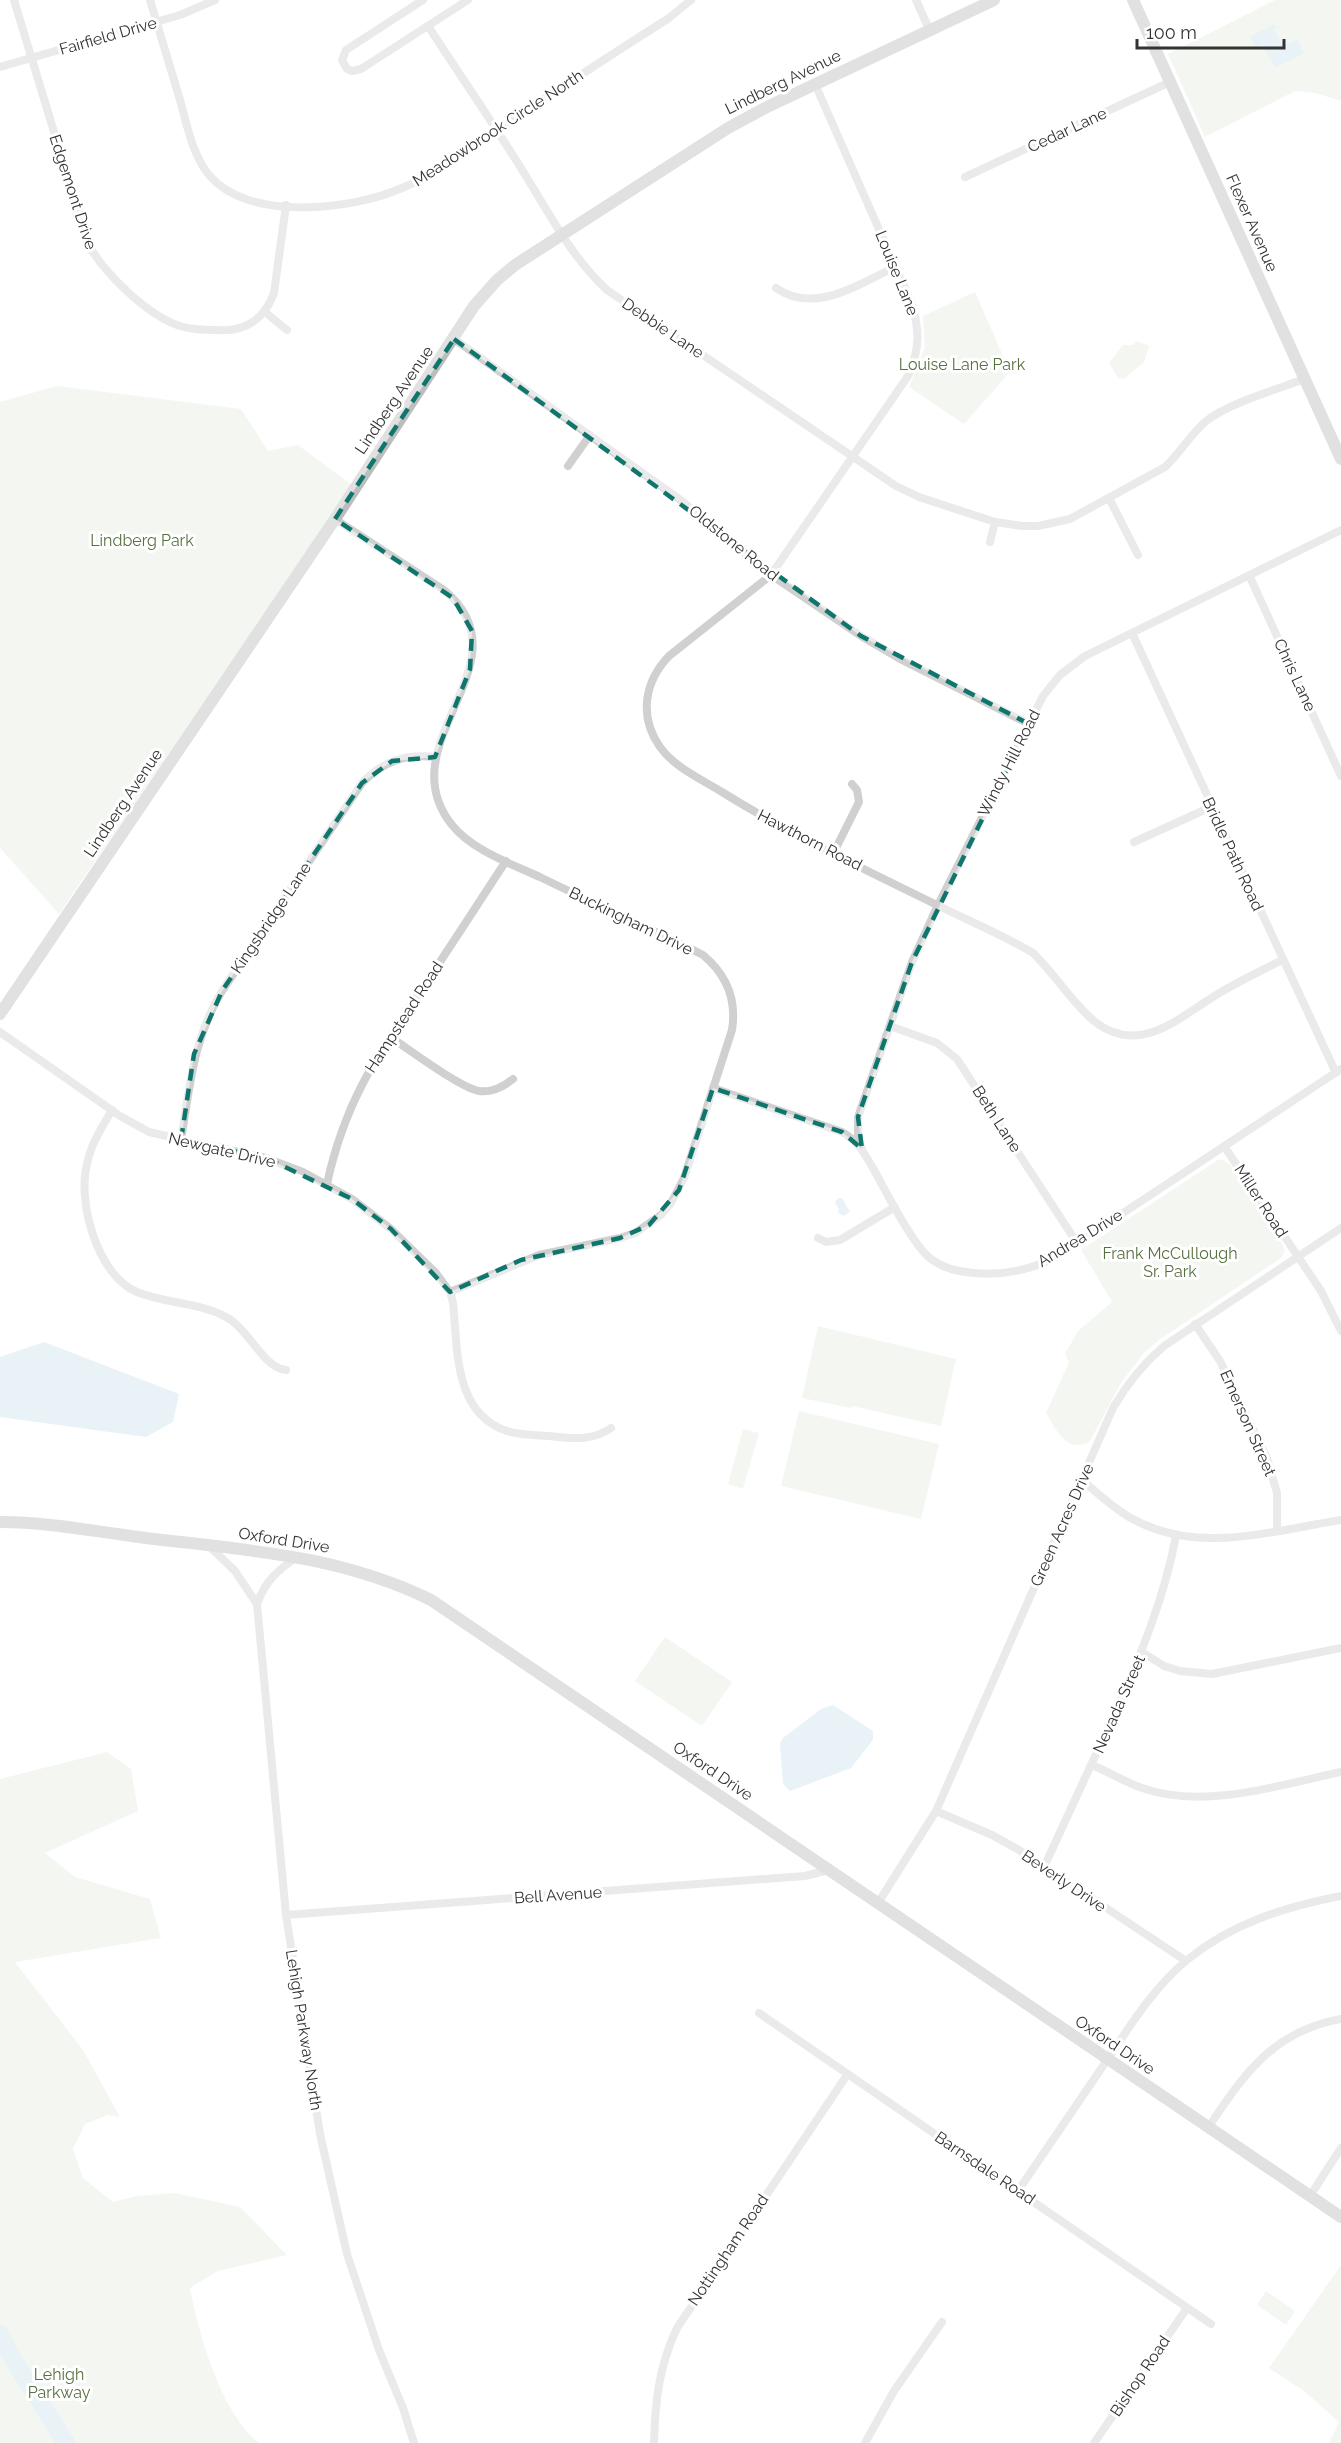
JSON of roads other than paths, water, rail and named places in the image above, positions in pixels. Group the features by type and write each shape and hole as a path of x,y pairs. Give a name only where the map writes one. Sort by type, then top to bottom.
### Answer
{"street":[{"name":"Edgemont Drive","path":"14,0 83,233 104,269 160,317 182,327 230,331 248,326 265,312"},
{"name":"Meadowbrook Circle North","path":"150,0 195,151 206,170 220,186 246,200 286,205 337,204 387,194 404,188 436,170 669,18 691,0"},
{"name":"Fairfield Drive","path":"0,67 196,10 215,0"},
{"path":"423,0 346,50 342,60 344,66 357,71 468,0"},
{"path":"916,0 929,29"},
{"name":"Lindberg Avenue","path":"0,1014 334,519 474,306 497,280 562,233 728,128 929,29 994,0"},
{"name":"Flexer Avenue","path":"1133,0 1341,459"},
{"name":"Debbie Lane","path":"428,26 498,130 562,233 586,268 607,290 853,457 912,494 995,522 1022,526 1054,524 1085,512 1165,468 1195,431 1219,412 1305,379"},
{"name":"Cedar Lane","path":"965,177 1170,82"},
{"name":"Louise Lane","path":"815,84 916,317 918,349 908,376 853,457"},
{"path":"286,205 274,293 265,312 287,330"},
{"path":"776,288 793,297 812,300 848,290 895,267"},
{"name":"Oldstone Road","path":"454,339 682,501 771,575 881,648 1029,724"},
{"path":"568,466 590,435"},
{"name":"Hawthorn Road","path":"853,457 771,575 669,656 660,666 649,689 647,700 649,723 660,747 677,764 764,818 1033,953 1096,1023 1117,1033 1145,1035 1170,1026 1214,997 1282,960"},
{"path":"1109,498 1138,555"},
{"name":"Buckingham Drive","path":"334,519 444,590 453,598 468,619 473,657 435,757 436,793 452,825 473,844 692,950 714,964 722,974 732,995 734,1018 713,1088 679,1190 661,1215 649,1225 620,1238 557,1250 521,1260 450,1292"},
{"path":"990,542 995,522"},
{"name":"Windy Hill Road","path":"862,1149 858,1139 858,1117 912,962 938,905 1043,696 1060,675 1085,656 1341,530"},
{"name":"Chris Lane","path":"1248,575 1341,776"},
{"name":"Bridle Path Road","path":"1132,633 1282,960 1338,1071"},
{"name":"Kingsbridge Lane","path":"181,1140 194,1054 210,1011 222,992 362,783 371,774 392,761 414,756 435,757"},
{"path":"834,854 859,802 857,790 852,784"},
{"path":"1134,842 1211,807"},
{"name":"Hampstead Road","path":"327,1184 347,1114 371,1066 506,861"},
{"name":"Beth Lane","path":"890,1026 937,1043 957,1059 1077,1243"},
{"name":"Newgate Drive","path":"0,1032 112,1110 149,1132 266,1158 327,1184 352,1199 391,1229 436,1273 450,1292 462,1383 473,1406 483,1417 505,1430 516,1433 577,1439 593,1438 611,1428"},
{"path":"390,1037 470,1089 489,1091 506,1085 513,1078"},
{"name":"Andrea Drive","path":"713,1088 851,1137 862,1149 895,1207 928,1257 938,1264 968,1273 1004,1274 1022,1271 1055,1258 1338,1071"},
{"path":"112,1110 90,1151 84,1180 87,1213 106,1264 123,1284 135,1291 225,1316 243,1329 273,1367 286,1370"},
{"name":"Miller Road","path":"1224,1146 1321,1292 1341,1331"},
{"path":"819,1238 826,1242 840,1240 895,1207"},
{"name":"Green Acres Drive","path":"878,1903 936,1811 1113,1408 1126,1386 1150,1358 1196,1324 1341,1228"},
{"name":"Emerson Street","path":"1196,1324 1221,1360 1267,1458 1277,1493 1277,1530"},
{"path":"1082,1480 1129,1517 1176,1536 1215,1539 1341,1520"},
{"name":"Oxford Drive","path":"0,1522 207,1545 329,1562 384,1579 431,1600 454,1613 1107,2060 1341,2217"},
{"name":"Nevada Street","path":"1044,1867 1142,1652 1163,1595 1176,1536"},
{"name":"Lehigh Parkway North","path":"207,1545 235,1571 257,1604 286,1916 320,2134 347,2254 379,2350 403,2408 414,2443"},
{"path":"257,1604 262,1588 273,1574 297,1557"},
{"path":"1142,1652 1164,1666 1179,1671 1212,1674 1341,1648"},
{"path":"1092,1765 1142,1787 1174,1794 1198,1796 1239,1792 1341,1772"},
{"name":"Beverly Drive","path":"936,1811 992,1835 1186,1961"},
{"name":"Bell Avenue","path":"286,1916 805,1876 829,1869"},
{"path":"1018,2191 1152,1996 1186,1961 1216,1940 1258,1918 1302,1903 1341,1896"},
{"name":"Barnsdale Road","path":"759,2013 1211,2324"},
{"path":"1208,2128 1241,2079 1269,2051 1308,2028 1341,2019"},
{"name":"Nottingham Road","path":"654,2443 657,2386 676,2328 847,2075"},
{"path":"1310,2196 1341,2148"},
{"name":"Bishop Road","path":"1094,2443 1187,2308"},
{"path":"865,2443 894,2391 942,2322"}],"water":[{"path":"1272,25 1277,26 1274,30 1283,46 1297,39 1304,53 1275,68 1263,44 1255,48 1250,37"},
{"path":"842,1198 850,1212 843,1216 838,1212 835,1202"},
{"path":"44,1342 179,1394 173,1422 146,1437 0,1417 0,1357"},
{"path":"833,1705 873,1731 873,1740 851,1768 790,1791 783,1784 780,1743 783,1738 821,1709"}],"waterway":[{"path":"0,2334 11,2356 66,2443"}],"park label":[{"name":"Louise Lane Park","path":"962,364"},
{"name":"Lindberg Park","path":"142,540"},
{"name":"Frank McCullough Sr. Park","path":"1170,1262"},
{"name":"Lehigh Parkway","path":"59,2383"}]}
